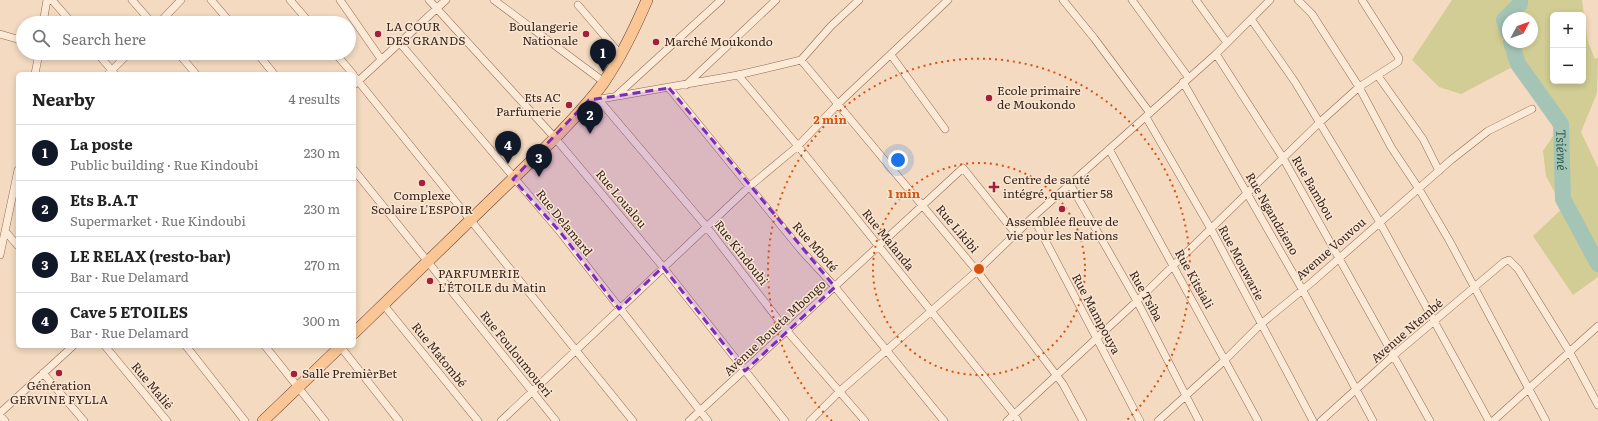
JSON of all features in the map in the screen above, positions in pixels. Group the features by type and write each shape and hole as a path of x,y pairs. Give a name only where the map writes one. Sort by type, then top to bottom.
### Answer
{"main road":[{"path":"356,331 594,100 620,54 647,0"},
{"path":"263,421 338,348"}],"street":[{"path":"44,16 47,0"},
{"path":"52,0 66,16"},
{"path":"132,0 146,16"},
{"path":"166,16 181,0"},
{"path":"211,0 225,16"},
{"path":"290,0 304,16"},
{"path":"340,0 351,16"},
{"name":"Rue Loualou","path":"429,0 555,138 663,267 785,421"},
{"path":"356,78 381,59 446,0"},
{"path":"494,0 604,82"},
{"path":"616,96 721,0"},
{"path":"685,85 776,0"},
{"path":"594,100 738,75 801,60 831,26 859,0"},
{"path":"501,421 577,351 706,226 750,186 798,146 838,104 948,0"},
{"name":"Rue Mouwarie","path":"1063,0 1094,38 1148,115 1211,229 1313,421"},
{"name":"Rue Ngandzieno","path":"1132,0 1186,80 1302,289 1373,421"},
{"path":"1196,0 1227,43"},
{"path":"810,421 840,391 977,271 1033,217 1216,54 1269,0"},
{"path":"1007,421 1095,338 1137,301 1319,123 1359,88 1398,62 1399,58 1362,0"},
{"path":"1302,1 1312,14 1359,88 1391,147 1419,188 1546,421"},
{"path":"578,5 620,54"},
{"path":"1251,19 1295,82 1380,221 1433,322 1489,421"},
{"path":"356,23 381,59"},
{"path":"0,34 16,39"},
{"name":"Rue Delamard","path":"399,42 513,179 561,233 708,421"},
{"path":"891,54 945,129"},
{"name":"Rue Bambou","path":"1216,54 1283,158 1340,256 1430,421"},
{"path":"37,72 38,60"},
{"path":"102,60 110,72"},
{"path":"112,72 123,60"},
{"path":"184,60 194,72"},
{"path":"262,60 272,72"},
{"path":"340,60 350,72"},
{"name":"Rue Likibi","path":"801,60 977,271 1056,374 1083,421"},
{"name":"Rue Malanda","path":"738,75 879,246 1014,414 1018,421"},
{"path":"1378,76 1423,139 1439,171"},
{"path":"356,80 471,219 633,421"},
{"name":"Rue Mboté","path":"669,88 801,250 835,287 944,421"},
{"name":"Rue Kindoubi","path":"594,100 706,226 787,331 865,421"},
{"name":"Avenue Vouvou","path":"1158,421 1225,360 1261,324 1439,171 1488,131 1532,109"},
{"name":"Rue Kitsiali","path":"1109,149 1174,265 1258,421"},
{"name":"Avenue Boueta Mbongo","path":"689,421 963,168 1016,234"},
{"name":"Rue Fouloumoueri","path":"356,172 459,302 533,390 556,421"},
{"path":"0,255 16,180"},
{"name":"Rue Tsiba","path":"1070,184 1137,301 1199,421"},
{"name":"Rue Mampouya","path":"1033,217 1095,338 1140,421"},
{"path":"6,232 16,244"},
{"name":"Avenue Ntembé","path":"1321,421 1394,355 1504,262 1509,260 1518,269 1569,351"},
{"name":"Rue Matombé","path":"383,304 478,421"},
{"path":"1493,421 1527,388 1598,326"},
{"path":"5,421 0,414 71,348"},
{"name":"Rue Malié","path":"107,348 167,421"},
{"path":"188,348 245,421"},
{"path":"267,348 325,421"},
{"path":"342,348 399,421"},
{"path":"1569,351 1598,405"},
{"path":"43,373 84,421"}],"highlighted area":[{"path":"669,88 835,287 745,371 663,267 619,309 561,233 513,179 589,100"}],"shaded area":[{"path":"1452,0 1582,0 1584,12 1550,12 1550,84 1586,84 1586,28 1588,42 1595,59 1598,58 1597,93 1581,132 1598,168 1598,277 1573,295 1533,236 1563,208 1546,176 1543,151 1561,124 1518,64 1461,94 1439,87 1412,60"}],"waterway":[{"name":"Tsiémé","path":"1512,12 1520,4 1520,0"},
{"name":"Tsiémé","path":"1513,48 1518,64 1561,124 1563,199 1598,264"}],"place":[{"name":"LA COUR DES GRANDS","path":"378,34"},
{"name":"Boulangerie Nationale","path":"586,34"},
{"name":"Marché Moukondo","path":"656,42"},
{"name":"La poste","path":"603,72"},
{"name":"Ecole primaire de Moukondo","path":"989,98"},
{"name":"Ets AC Parfumerie","path":"569,105"},
{"name":"Ets B.A.T","path":"590,134"},
{"name":"Cave 5 ETOILES","path":"508,164"},
{"name":"LE RELAX (resto-bar)","path":"539,177"},
{"name":"Complexe Scolaire L'ESPOIR","path":"422,183"},
{"name":"Centre de santé intégré, quartier 58","path":"994,187"},
{"name":"Assemblée fleuve de vie pour les Nations","path":"1062,209"},
{"name":"PARFUMERIE L'ÉTOILE du Matin","path":"430,281"},
{"name":"Génération GERVINE FYLLA","path":"59,373"},
{"name":"Salle PremièrBet","path":"294,374"}]}
